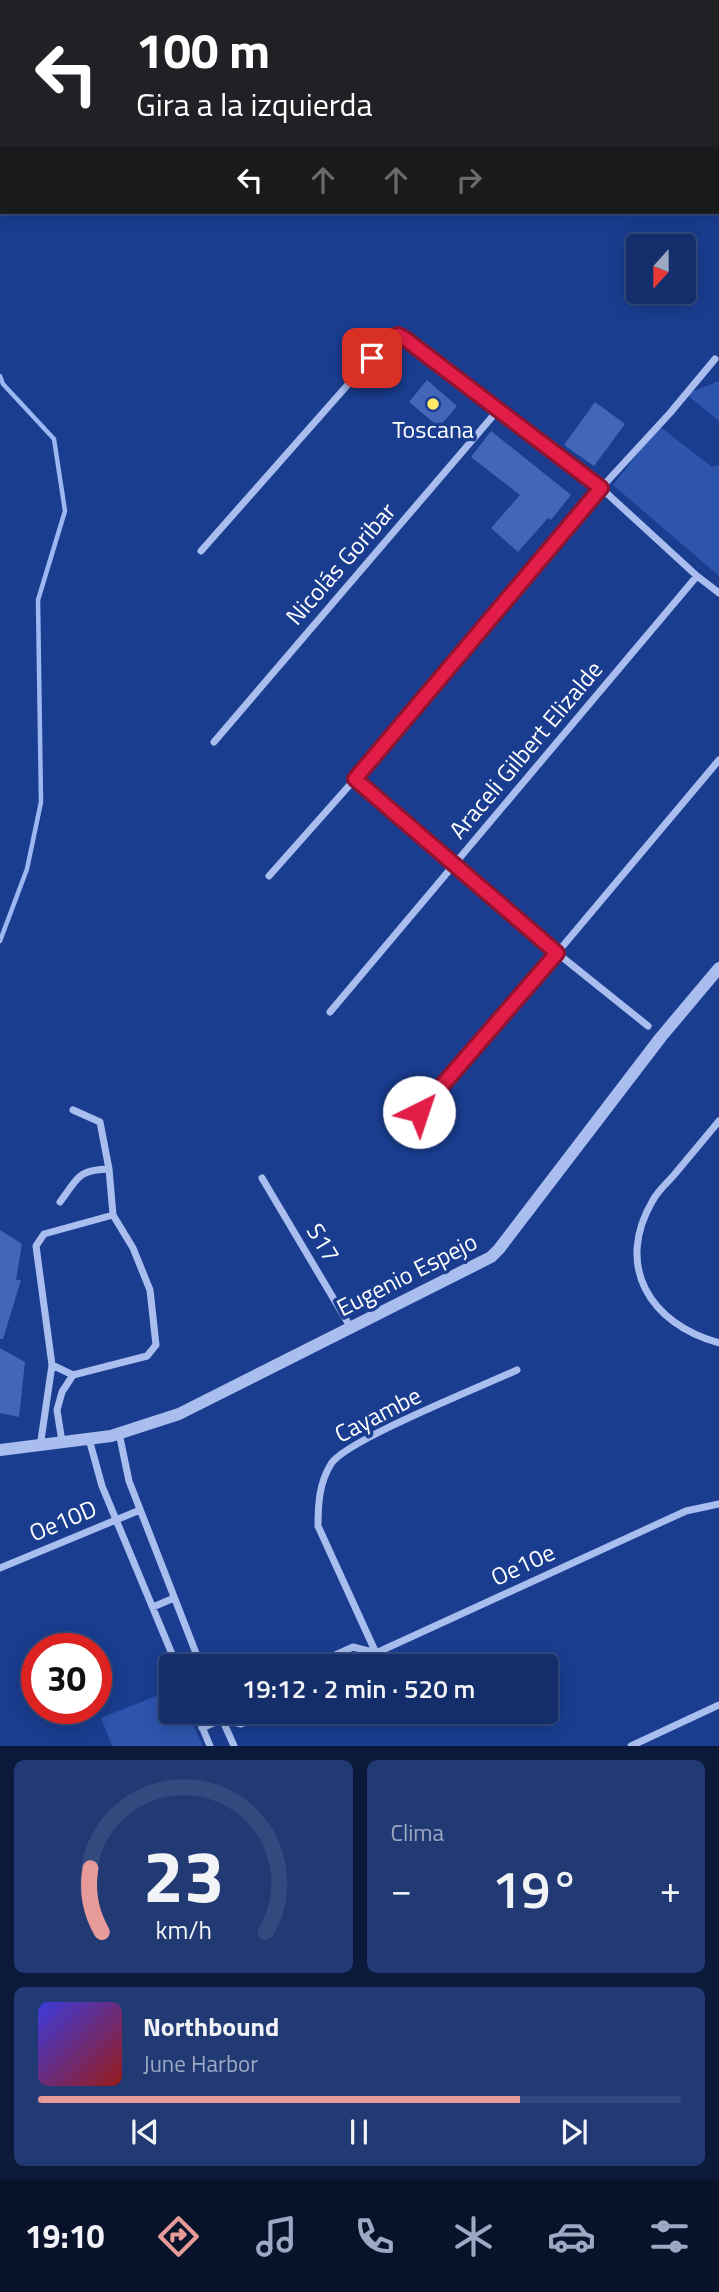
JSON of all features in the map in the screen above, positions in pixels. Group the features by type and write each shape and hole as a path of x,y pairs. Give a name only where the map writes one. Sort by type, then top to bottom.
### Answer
{"street":[{"path":"201,551 389,338 398,335 601,488 719,593"},
{"path":"269,876 715,359"},
{"name":"Nicolás Goribar","path":"214,742 498,411"},
{"name":"Araceli Gilbert Elizalde","path":"330,1012 697,576"},
{"path":"419,1112 719,760"},
{"path":"355,779 557,953 648,1027"},
{"name":"Eugenio Espejo","path":"0,1450 40,1447 119,1433 179,1414 491,1257 661,1037 719,968"},
{"path":"62,1443 57,1409 62,1392 74,1375 147,1356 156,1345 150,1290 133,1248 113,1215 109,1169 100,1122 73,1110"},
{"path":"719,1121 653,1199 640,1232 637,1264 645,1291 665,1317 698,1337 719,1343"},
{"path":"60,1202 82,1173 109,1169"},
{"name":"S17","path":"262,1178 351,1328"},
{"path":"40,1447 52,1364 36,1246 44,1234 113,1215"},
{"path":"52,1364 74,1375"},
{"name":"Cayambe","path":"376,1653 318,1526 322,1483 332,1461 360,1441 517,1370"},
{"path":"119,1433 129,1481 196,1654"},
{"path":"89,1439 102,1486 172,1654"},
{"name":"Oe10e","path":"338,1654 353,1647 376,1653 686,1511 719,1504"},
{"name":"Oe10D","path":"0,1568 140,1510"},
{"path":"153,1607 174,1598"},
{"path":"631,1746 719,1705"},
{"path":"200,1724 210,1746"},
{"path":"202,1728 208,1724"},
{"path":"226,1724 234,1746"}],"shaded area":[{"path":"719,381 719,421 686,394"},
{"path":"659,426 712,467 719,465 719,576 613,485"},
{"path":"159,1695 159,1724 193,1724 203,1746 112,1746 103,1724 112,1724 112,1714"}],"building":[{"name":"Toscana","path":"427,380 457,406 439,427 409,402"},
{"path":"595,402 625,424 594,466 564,445"},
{"path":"491,431 571,495 551,520 548,518 518,552 491,528 520,495 471,457"},
{"path":"0,1230 22,1244 16,1280 21,1280 3,1339 0,1339"},
{"path":"0,1348 25,1362 19,1417 0,1413"}],"waterway":[{"path":"0,376 3,384 54,439 65,511 38,600 41,802 27,869 0,941"}],"place":[{"name":"Toscana","path":"433,404"}],"route":[{"path":"372,358 389,338 398,335 404,338 601,488 355,779 557,953 419,1112"}]}
